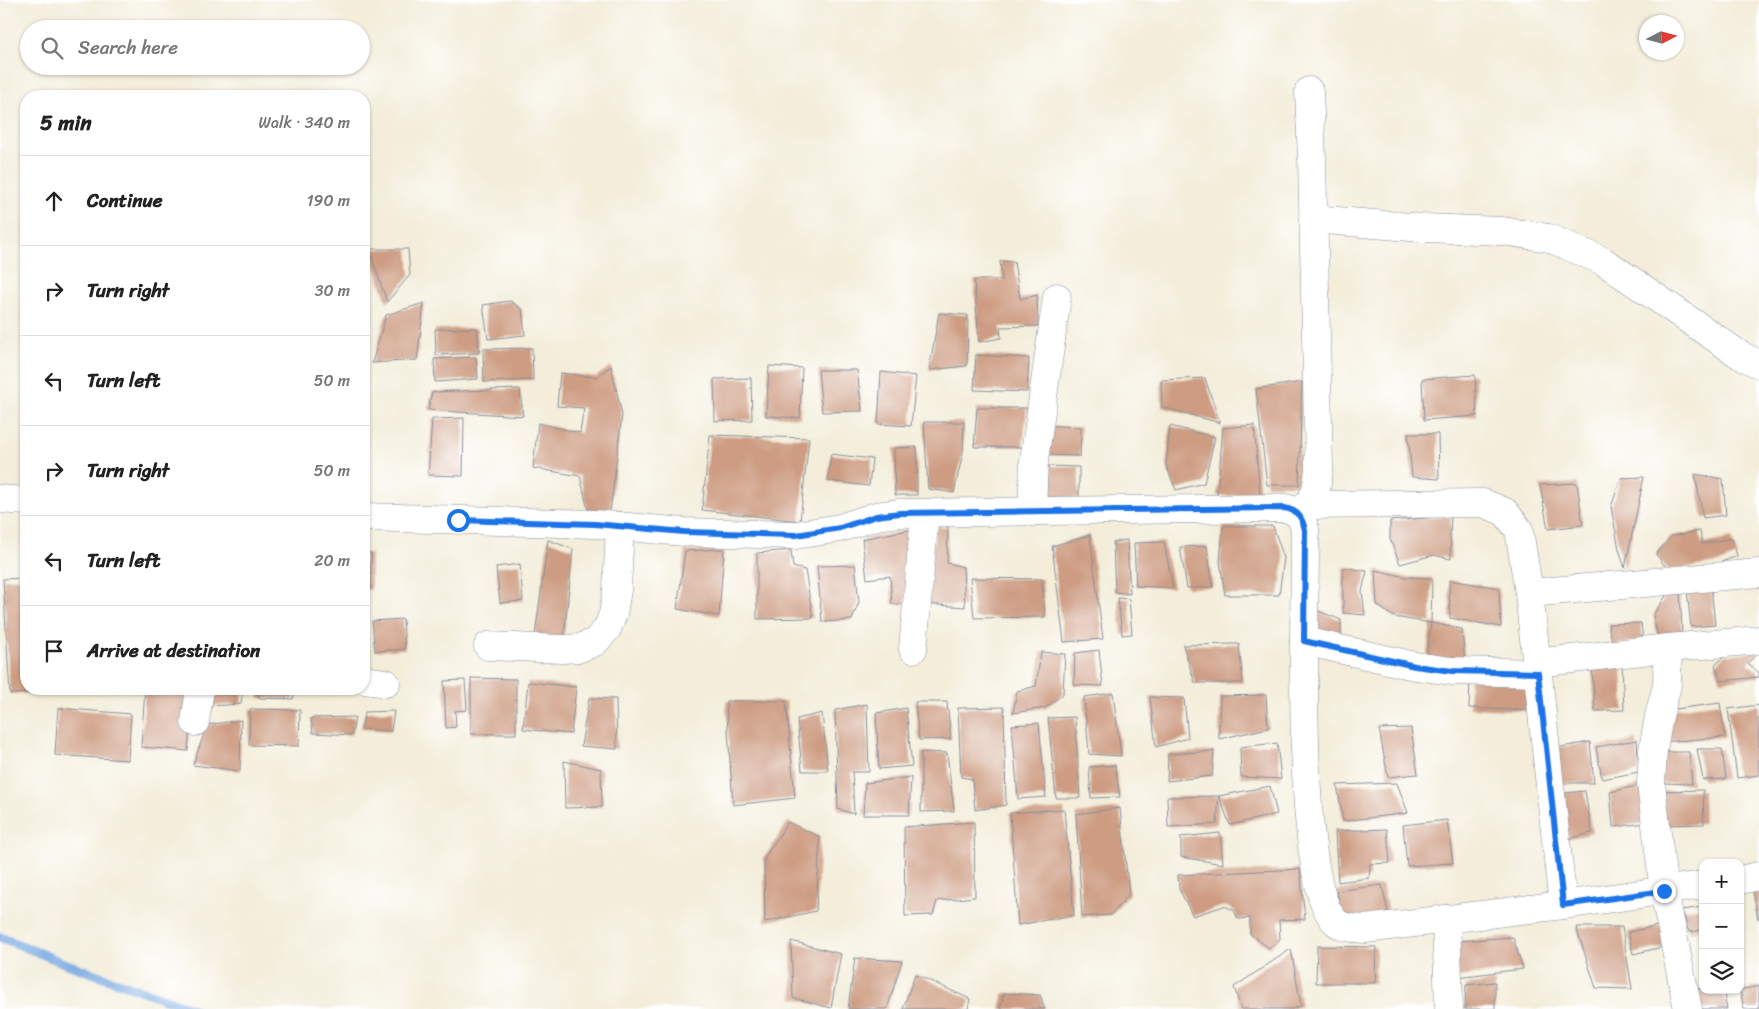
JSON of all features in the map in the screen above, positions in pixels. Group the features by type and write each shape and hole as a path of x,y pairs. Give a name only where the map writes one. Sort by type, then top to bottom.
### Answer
{"street":[{"path":"1308,91 1319,468 1317,490 1303,509 1305,530 1304,684 1310,820 1316,878 1327,911 1336,922 1346,928 1365,929 1563,905 1699,886"},
{"path":"1313,219 1423,228 1502,231 1549,238 1603,261 1740,355 1759,364"},
{"path":"1032,512 1034,461 1057,297"},
{"path":"0,499 20,501"},
{"path":"370,518 595,524 693,532 796,535 840,528 876,516 900,513 1303,509 1483,503 1505,512 1519,530 1529,593 1563,905"},
{"path":"913,649 925,513"},
{"path":"488,646 562,649 580,648 595,642 607,629 613,614 617,590 620,526"},
{"path":"1529,593 1759,573"},
{"path":"1304,641 1415,666 1452,671 1537,668 1668,648 1759,640"},
{"path":"1668,648 1667,685 1658,716 1651,784 1664,891 1688,1009"},
{"path":"195,722 199,695"},
{"path":"1744,879 1759,876"},
{"path":"1446,919 1449,1009"}],"building":[{"path":"370,249 408,249 410,275 387,302"},
{"path":"1000,261 1014,262 1020,299 1037,295 1038,326 1000,327 1001,338 979,342 974,280 1002,280"},
{"path":"510,301 522,309 525,335 488,339 483,305"},
{"path":"424,303 417,360 372,363 386,315"},
{"path":"939,313 968,315 967,366 929,370"},
{"path":"477,328 479,353 436,355 435,329"},
{"path":"532,348 533,380 484,382 483,349"},
{"path":"976,355 1029,358 1027,392 974,390"},
{"path":"476,357 478,379 435,382 434,359"},
{"path":"611,366 622,415 610,512 588,510 580,476 533,468 538,423 580,433 584,408 557,406 560,373 596,377"},
{"path":"769,366 802,368 800,418 766,416"},
{"path":"818,370 857,370 862,411 822,412"},
{"path":"881,372 916,376 911,426 878,424"},
{"path":"1475,375 1477,416 1424,420 1422,379"},
{"path":"751,378 752,420 715,421 714,379"},
{"path":"1205,378 1220,423 1162,407 1161,380"},
{"path":"1302,382 1299,485 1267,485 1256,389"},
{"path":"520,389 523,416 428,410 432,392"},
{"path":"977,408 1027,408 1023,447 974,447"},
{"path":"464,418 463,476 428,475 432,419"},
{"path":"924,422 964,422 963,452 954,493 928,489"},
{"path":"1040,425 1081,427 1080,456 1039,455"},
{"path":"1254,425 1260,495 1217,496 1223,428"},
{"path":"1170,426 1215,437 1204,483 1176,490 1166,465"},
{"path":"1408,434 1438,434 1439,479 1412,477"},
{"path":"710,435 809,438 800,521 702,510"},
{"path":"917,447 917,495 895,495 894,448"},
{"path":"831,454 872,459 869,486 828,481"},
{"path":"1048,466 1079,467 1079,498 1046,498"},
{"path":"1695,474 1723,479 1726,515 1703,518"},
{"path":"1644,477 1625,568 1619,549 1611,507 1621,478"},
{"path":"1577,483 1583,525 1548,529 1540,485"},
{"path":"1451,516 1451,559 1434,555 1400,564 1390,539 1390,521"},
{"path":"1223,526 1273,526 1284,558 1279,595 1225,595 1220,562"},
{"path":"936,527 948,527 947,563 963,567 965,607 925,604"},
{"path":"913,529 905,604 892,604 890,576 867,579 862,539"},
{"path":"1700,531 1702,544 1732,538 1737,556 1719,563 1668,570 1656,554 1671,536"},
{"path":"1090,535 1103,639 1064,642 1052,546"},
{"path":"548,540 573,549 564,638 535,635"},
{"path":"1127,540 1130,594 1115,592 1113,542"},
{"path":"1164,542 1173,588 1136,586 1134,543"},
{"path":"1207,546 1213,587 1187,588 1180,547"},
{"path":"724,549 719,616 677,609 685,551"},
{"path":"791,550 793,567 805,570 813,618 757,619 757,553"},
{"path":"370,553 371,553 370,590"},
{"path":"520,564 523,601 500,603 496,567"},
{"path":"855,565 859,602 852,620 822,622 817,566"},
{"path":"1343,567 1367,571 1362,591 1365,615 1343,613"},
{"path":"1375,570 1406,577 1432,578 1431,623 1394,617 1377,605"},
{"path":"20,578 20,693 10,694 3,579"},
{"path":"970,578 1042,579 1045,617 974,618"},
{"path":"1449,580 1499,588 1501,627 1450,618"},
{"path":"1711,587 1715,625 1691,627 1687,590"},
{"path":"1670,590 1680,591 1682,631 1674,639 1663,641 1657,634 1653,615"},
{"path":"1118,598 1129,599 1132,634 1122,635"},
{"path":"1314,609 1341,620 1341,639 1313,634"},
{"path":"403,619 405,649 375,651 372,621"},
{"path":"1431,623 1462,629 1465,665 1426,660"},
{"path":"1641,623 1643,639 1613,646 1608,624"},
{"path":"1239,644 1243,683 1195,683 1183,645"},
{"path":"1099,650 1103,686 1074,685 1075,653"},
{"path":"1759,651 1748,663 1759,673 1759,677 1721,681 1715,665 1726,655"},
{"path":"1041,652 1065,654 1063,694 1045,708 1013,713 1017,691 1036,686"},
{"path":"1622,665 1624,710 1595,711 1592,670"},
{"path":"471,678 516,679 516,734 471,734"},
{"path":"1470,678 1531,681 1532,711 1469,708"},
{"path":"465,680 467,710 455,711 456,727 446,728 444,681"},
{"path":"528,682 576,687 571,734 523,729"},
{"path":"1113,693 1121,756 1089,754 1084,697"},
{"path":"145,695 193,695 188,751 141,747"},
{"path":"211,695 242,695 241,704 209,706"},
{"path":"259,695 294,695 293,699 259,698"},
{"path":"1266,695 1268,728 1219,739 1220,696"},
{"path":"1150,697 1184,698 1188,738 1156,747"},
{"path":"589,698 616,699 617,749 581,746"},
{"path":"726,701 786,701 795,798 733,805"},
{"path":"915,702 947,702 951,739 919,740"},
{"path":"1720,703 1725,737 1663,742 1668,710"},
{"path":"867,704 869,772 852,772 854,814 838,809 835,710"},
{"path":"1759,705 1759,775 1737,778 1728,709"},
{"path":"1004,707 1006,805 975,810 972,779 961,777 958,708"},
{"path":"58,708 131,714 128,760 55,755"},
{"path":"906,708 912,766 879,769 876,713"},
{"path":"250,709 300,710 299,746 249,745"},
{"path":"394,711 391,731 361,729 365,712"},
{"path":"822,713 828,771 802,771 797,719"},
{"path":"355,717 352,735 313,733 311,718"},
{"path":"1075,717 1080,798 1056,798 1048,718"},
{"path":"241,720 240,771 193,765 207,725"},
{"path":"1039,723 1046,797 1018,799 1012,725"},
{"path":"1411,728 1418,774 1388,777 1379,729"},
{"path":"1637,740 1639,772 1602,779 1596,747"},
{"path":"1590,742 1594,783 1559,783 1556,748"},
{"path":"1277,743 1281,779 1241,777 1240,747"},
{"path":"1697,749 1722,749 1726,779 1703,780"},
{"path":"1214,751 1212,776 1167,781 1168,754"},
{"path":"921,752 947,753 954,811 921,812"},
{"path":"1664,752 1689,752 1692,784 1661,783"},
{"path":"564,761 601,769 602,807 565,808"},
{"path":"1115,765 1120,797 1091,798 1089,767"},
{"path":"911,777 909,815 863,815 865,783"},
{"path":"1397,783 1408,813 1343,821 1337,785"},
{"path":"1641,785 1647,823 1613,827 1610,792"},
{"path":"1270,786 1277,814 1230,825 1219,796"},
{"path":"1703,790 1704,824 1663,825 1661,791"},
{"path":"1585,791 1592,833 1568,839 1564,793"},
{"path":"1219,796 1217,824 1168,827 1167,797"},
{"path":"1120,808 1129,894 1111,915 1082,917 1076,814"},
{"path":"1064,809 1074,915 1018,925 1010,813"},
{"path":"1447,820 1453,863 1407,866 1403,825"},
{"path":"788,822 820,837 816,911 765,922 764,858"},
{"path":"974,822 975,897 937,901 933,915 905,916 904,827"},
{"path":"1387,829 1390,863 1370,864 1369,878 1338,882 1335,831"},
{"path":"1220,833 1223,864 1181,857 1181,837"},
{"path":"1300,869 1305,919 1279,920 1280,939 1269,948 1250,934 1250,918 1238,919 1234,910 1224,906 1193,916 1179,889 1178,875"},
{"path":"1382,885 1389,918 1345,918 1336,891"},
{"path":"1752,888 1759,888 1759,919 1758,919"},
{"path":"1699,908 1699,931 1689,932 1682,910"},
{"path":"1663,925 1667,946 1633,954 1628,932"},
{"path":"1576,927 1622,927 1632,989 1596,988"},
{"path":"1513,937 1523,969 1457,977 1458,941"},
{"path":"791,941 841,954 831,1008 793,998"},
{"path":"1317,946 1376,947 1375,983 1316,983"},
{"path":"1291,949 1301,1006 1292,1009 1241,1009 1234,987"},
{"path":"855,958 902,961 887,1009 848,1009"},
{"path":"915,974 970,999 968,1009 903,1009"},
{"path":"1495,982 1495,1009 1465,1009 1466,985"},
{"path":"1759,986 1759,1009 1744,1009 1741,994 1744,994 1744,989"},
{"path":"1697,989 1699,989 1699,994 1724,994 1727,1009 1699,1009"},
{"path":"1004,993 1040,995 1045,1009 1000,1009"}],"waterway":[{"path":"0,937 64,963 193,1009"}],"route":[{"path":"458,520 595,524 684,532 796,535 840,528 876,516 900,513 1285,508 1298,513 1303,520 1305,530 1304,641 1415,666 1452,671 1538,673 1563,905 1664,891"}]}
